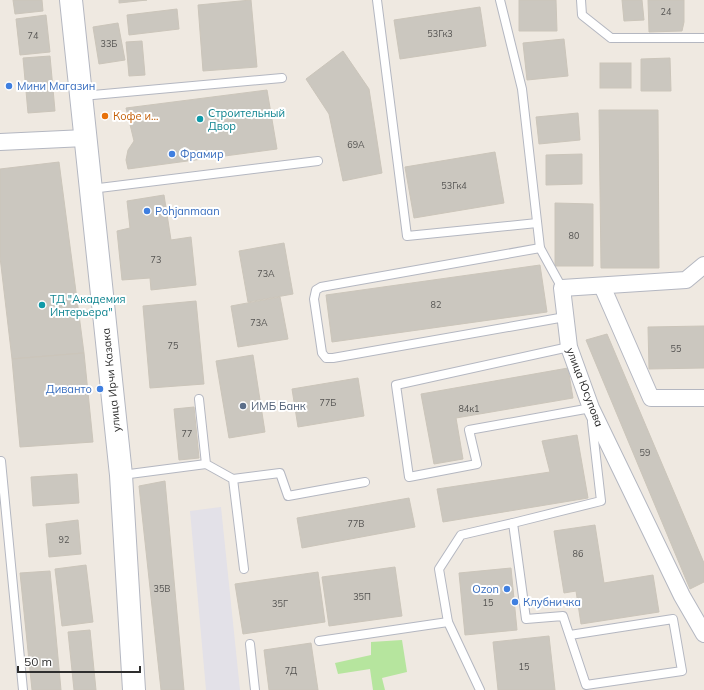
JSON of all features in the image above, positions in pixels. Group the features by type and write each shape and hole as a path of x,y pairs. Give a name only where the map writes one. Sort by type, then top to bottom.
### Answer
{"main road":[{"name":"улица Ирчи Казака","path":"71,0 121,475 134,690"}],"street":[{"path":"0,142 85,138"},
{"path":"562,288 686,280 704,265"},
{"path":"602,286 651,398 704,398"},
{"name":"улица Юсупова","path":"562,288 569,347 591,408 682,596 704,634"}],"lane":[{"path":"376,0 407,236 537,223"},
{"path":"500,0 522,89 540,248 562,288"},
{"path":"581,0 582,15 611,38 704,38"},
{"path":"80,96 282,78"},
{"path":"91,189 318,161"},
{"path":"540,248 321,287 316,290 314,299 322,353 326,358 333,358 565,317"},
{"path":"480,690 448,622 439,569 461,535 601,502 591,408 469,430 477,464 409,477 396,385 569,347"},
{"path":"199,399 206,464"},
{"path":"1,461 23,690"},
{"path":"121,475 206,464 233,479 280,473 288,496 365,482"},
{"path":"233,479 244,569"},
{"path":"513,523 526,619 563,616 587,687 682,671 673,620 570,635"},
{"path":"319,641 448,622"},
{"path":"250,644 255,690"}],"shaded area":[{"path":"221,507 240,690 206,690 190,511"}],"green space":[{"path":"402,640 407,672 382,678 385,690 373,690 370,669 338,674 335,663 371,655 371,642"}],"building":[{"path":"13,0 42,0 43,11 15,14"},
{"path":"119,0 147,0 119,3"},
{"path":"251,0 257,67 203,71 198,5"},
{"path":"519,0 556,0 557,31 519,31"},
{"path":"622,0 642,0 644,20 624,21"},
{"path":"648,0 684,0 684,22 682,31 649,32"},
{"path":"480,7 486,46 400,59 394,20"},
{"path":"177,9 179,29 129,35 127,15"},
{"path":"46,15 50,52 20,55 16,19"},
{"path":"118,23 125,60 99,64 93,27"},
{"path":"564,39 568,76 527,80 523,43"},
{"path":"142,41 145,75 129,76 126,42"},
{"path":"343,51 369,89 382,173 343,181 329,114 306,79"},
{"path":"50,56 55,111 28,113 23,58"},
{"path":"670,58 671,91 641,91 641,59"},
{"path":"600,63 631,63 631,88 600,88"},
{"name":"Строительный Двор","path":"267,90 277,149 128,169 126,160 128,150 134,141 126,108"},
{"path":"599,110 658,110 659,268 601,268"},
{"path":"578,113 580,140 539,144 536,117"},
{"path":"495,152 504,203 414,218 405,167"},
{"path":"582,154 582,184 546,185 546,155"},
{"name":"ТД \"Академия Интерьера\"","path":"59,162 84,353 12,359 0,257 0,169"},
{"path":"164,195 171,240 191,237 196,285 151,290 150,278 122,280 117,231 130,228 127,201"},
{"path":"555,203 593,204 593,266 555,266"},
{"path":"284,243 293,294 248,302 239,251"},
{"path":"540,265 547,312 332,342 326,295"},
{"path":"280,297 288,339 238,347 231,306"},
{"path":"196,301 204,384 150,388 143,306"},
{"path":"704,326 704,368 649,369 648,327"},
{"path":"607,334 704,563 704,582 690,589 586,340"},
{"path":"84,353 93,442 20,447 12,359"},
{"path":"253,355 265,432 229,438 216,361"},
{"path":"568,368 573,398 456,418 463,459 434,464 421,394"},
{"path":"358,378 364,416 298,427 292,389"},
{"path":"194,407 199,458 179,460 174,409"},
{"path":"577,435 588,498 443,522 437,489 550,472 542,441"},
{"path":"77,474 79,503 33,506 31,477"},
{"path":"165,481 184,690 161,690 139,486"},
{"path":"409,498 415,527 302,548 297,518"},
{"path":"78,520 81,554 49,557 46,524"},
{"path":"595,525 604,583 653,575 659,612 581,624 576,591 564,593 554,531"},
{"path":"86,565 93,622 62,626 55,569"},
{"path":"395,567 402,616 329,626 322,577"},
{"path":"511,568 517,630 465,635 459,573"},
{"path":"50,571 61,690 32,690 20,573"},
{"path":"318,572 325,622 243,634 235,584"},
{"path":"90,630 96,690 74,690 68,632"},
{"path":"549,636 555,690 498,690 493,642"},
{"path":"311,643 318,690 269,690 264,650"}],"place":[{"name":"Мини Магазин","path":"9,86"},
{"name":"Кофе и...","path":"105,116"},
{"name":"Строительный Двор","path":"200,119"},
{"name":"Фрамир","path":"172,154"},
{"name":"Pohjanmaan","path":"147,211"},
{"name":"ТД \"Академия Интерьера\"","path":"42,305"},
{"name":"Диванто","path":"100,389"},
{"name":"ИМБ Банк","path":"243,406"},
{"name":"Ozon","path":"507,589"},
{"name":"Клубничка","path":"515,602"}]}
